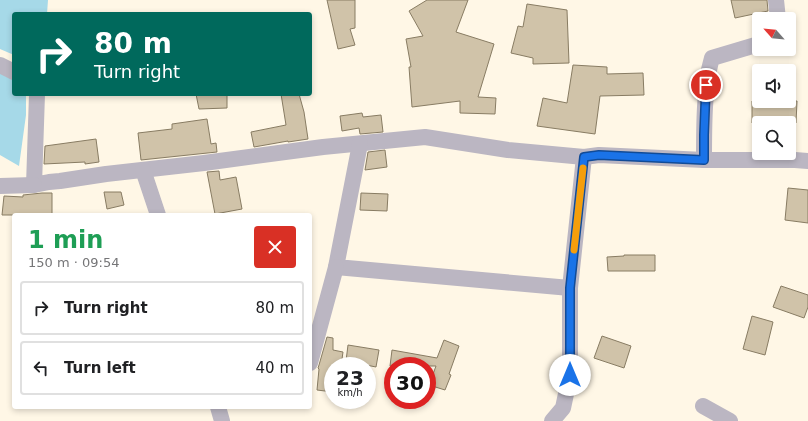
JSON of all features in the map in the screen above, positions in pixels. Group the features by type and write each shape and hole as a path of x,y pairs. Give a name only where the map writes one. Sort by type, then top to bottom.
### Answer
{"street":[{"path":"776,0 777,12"},
{"path":"704,160 706,85 708,69 712,58 752,46"},
{"path":"0,65 12,71"},
{"path":"34,185 37,96"},
{"path":"0,186 34,185 106,174 425,137 508,150 584,157 599,155 704,160 808,161"},
{"path":"312,356 336,267 360,144"},
{"path":"552,421 563,408 570,375 570,288 584,157"},
{"path":"143,170 157,213"},
{"path":"336,267 570,288"},
{"path":"703,406 730,421"},
{"path":"219,409 222,421"}],"water":[{"path":"0,0 48,0 47,12 12,12 12,54 0,49"},
{"path":"0,72 12,77 12,96 26,96 26,115 19,166 0,155"}],"building":[{"path":"327,0 355,0 355,28 350,29 355,45 338,49"},
{"path":"427,0 468,0 456,32 494,44 478,97 496,98 495,114 460,113 460,101 412,107 409,67 411,67 406,39 423,36 409,11"},
{"path":"731,0 767,0 768,11 752,12 752,14 735,18"},
{"path":"527,4 567,10 569,63 533,64 533,58 511,53 518,26 523,27"},
{"path":"573,65 607,67 607,74 643,73 644,95 600,96 595,134 537,126 543,98 567,103"},
{"path":"196,96 227,96 227,108 199,109"},
{"path":"281,96 300,96 304,112 308,139 254,147 251,132 286,125"},
{"path":"797,101 796,123 796,116 752,116 752,108 796,108"},
{"path":"362,113 363,117 381,115 383,132 360,134 359,128 342,131 340,116"},
{"path":"207,119 211,144 216,143 217,152 141,160 138,133 172,129 172,124"},
{"path":"96,139 99,162 85,164 85,162 44,164 45,146"},
{"path":"385,150 387,167 365,170 368,152"},
{"path":"219,171 220,180 236,177 242,209 215,213 207,172"},
{"path":"788,188 808,190 808,223 785,220"},
{"path":"104,192 121,192 124,205 107,209"},
{"path":"52,193 52,213 12,213 12,215 2,215 4,196 23,197 23,195"},
{"path":"361,193 388,194 387,211 360,210"},
{"path":"624,255 655,255 655,271 608,271 607,257"},
{"path":"781,286 808,295 808,307 804,318 773,307"},
{"path":"752,316 773,322 765,355 743,349"},
{"path":"602,336 631,346 624,368 594,358"},
{"path":"327,337 333,338 333,350 343,352 342,357 324,357 324,391 317,390 318,368"},
{"path":"444,340 459,346 445,390 436,387 437,358"},
{"path":"348,345 379,350 376,367 376,357 346,357"},
{"path":"392,350 431,357 391,357"}],"slow traffic":[{"path":"574,250 583,168"}],"route":[{"path":"570,375 570,288 584,157 599,155 704,160 706,85"}]}
